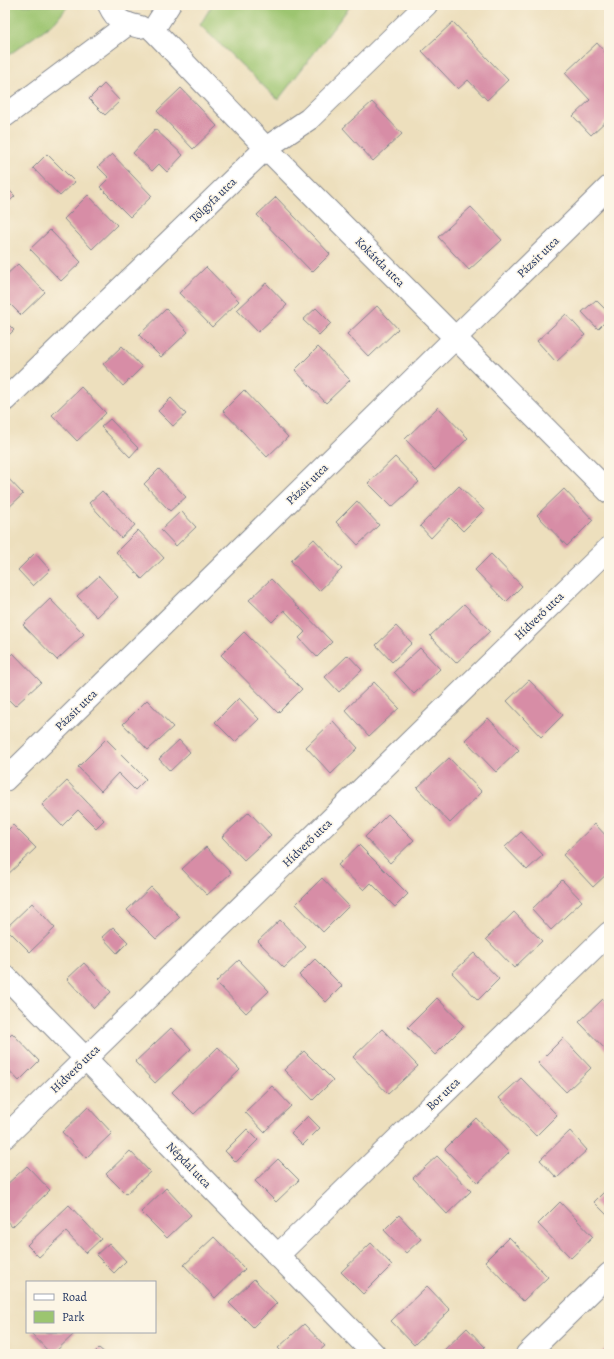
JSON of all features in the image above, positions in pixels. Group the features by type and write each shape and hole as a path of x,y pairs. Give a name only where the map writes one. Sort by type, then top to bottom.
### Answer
{"street":[{"path":"109,5 117,19 128,24 153,30 170,5"},
{"name":"Tölgyfa utca","path":"5,400 266,148 309,119 426,5"},
{"path":"5,116 128,24"},
{"name":"Kokárda utca","path":"153,30 266,148 609,492"},
{"name":"Pázsit utca","path":"5,780 609,187"},
{"name":"Hídverő utca","path":"5,1137 609,548"},
{"name":"Bor utca","path":"277,1256 609,933"},
{"name":"Népdal utca","path":"5,976 374,1354"},
{"path":"527,1354 609,1274"}],"green space":[{"path":"5,5 69,5 55,22 5,56"},
{"path":"212,5 351,5 278,100 200,25"}],"building":[{"path":"453,22 508,80 487,100 468,80 458,89 422,51"},
{"path":"597,43 609,57 609,118 591,135 573,116 590,100 565,73"},
{"path":"104,84 120,101 105,115 89,99"},
{"path":"181,88 217,126 193,149 157,111"},
{"path":"372,102 402,134 373,161 343,128"},
{"path":"155,129 183,155 167,172 159,164 152,171 133,153"},
{"path":"47,154 75,182 60,196 33,168"},
{"path":"112,154 152,196 130,217 100,187 109,178 98,167"},
{"path":"5,186 15,196 5,206"},
{"path":"88,195 117,225 92,249 64,219"},
{"path":"276,197 330,254 312,272 257,215"},
{"path":"471,207 502,240 469,270 438,237"},
{"path":"50,230 81,262 61,281 30,249"},
{"path":"18,264 45,292 21,315 5,299 5,276"},
{"path":"206,267 239,301 212,327 179,293"},
{"path":"266,283 287,305 258,332 237,310"},
{"path":"596,300 609,313 609,318 598,329 582,312"},
{"path":"377,306 398,329 369,357 347,334"},
{"path":"316,308 331,323 319,335 303,320"},
{"path":"166,309 188,332 161,357 139,335"},
{"path":"566,314 585,335 556,362 537,341"},
{"path":"5,321 14,330 5,339"},
{"path":"122,346 142,367 123,386 103,364"},
{"path":"318,347 350,380 326,403 295,370"},
{"path":"81,387 106,413 77,441 52,415"},
{"path":"244,390 288,437 267,457 223,411"},
{"path":"171,398 186,414 173,426 158,411"},
{"path":"438,407 468,438 435,470 405,439"},
{"path":"110,419 138,448 130,457 101,427"},
{"path":"395,457 419,482 392,507 368,483"},
{"path":"159,469 186,497 170,511 144,484"},
{"path":"5,475 23,494 5,511"},
{"path":"459,486 484,510 463,531 450,518 431,538 420,526"},
{"path":"564,489 593,520 567,546 537,515"},
{"path":"102,491 135,525 121,538 89,503"},
{"path":"357,501 379,525 358,545 336,522"},
{"path":"181,511 196,527 176,546 161,530"},
{"path":"138,530 164,558 142,579 116,552"},
{"path":"314,539 342,569 319,591 291,561"},
{"path":"35,553 50,570 33,586 18,570"},
{"path":"491,554 522,586 506,602 475,570"},
{"path":"99,576 118,597 97,617 77,596"},
{"path":"271,579 332,642 317,657 299,638 305,632 284,610 272,622 249,600"},
{"path":"50,599 84,634 57,660 23,625"},
{"path":"464,604 490,631 456,663 430,636"},
{"path":"396,626 412,643 392,662 376,645"},
{"path":"244,632 302,689 278,713 221,655"},
{"path":"420,648 440,669 414,694 394,672"},
{"path":"13,653 41,682 15,706 5,696 5,661"},
{"path":"348,655 362,670 339,692 325,677"},
{"path":"529,680 563,715 541,737 507,701"},
{"path":"374,682 399,708 369,736 345,710"},
{"path":"239,698 259,719 235,742 215,722"},
{"path":"147,700 173,727 148,750 123,724"},
{"path":"488,718 519,750 496,772 465,740"},
{"path":"333,721 358,748 331,774 306,747"},
{"path":"106,739 146,779 135,790 118,773 101,791 78,767"},
{"path":"179,740 190,752 170,771 159,759"},
{"path":"449,758 482,792 450,823 417,788"},
{"path":"67,781 104,820 96,828 78,810 62,826 42,805"},
{"path":"249,812 271,835 244,860 222,837"},
{"path":"388,814 414,840 390,863 365,837"},
{"path":"595,824 609,839 609,872 593,887 563,855"},
{"path":"13,825 36,848 5,877 5,833"},
{"path":"521,832 543,855 527,870 505,847"},
{"path":"359,845 408,894 395,907 371,883 364,890 338,865"},
{"path":"206,847 231,873 207,895 182,869"},
{"path":"322,878 349,906 323,932 296,904"},
{"path":"562,880 582,901 551,930 532,909"},
{"path":"151,887 180,917 156,939 127,910"},
{"path":"32,903 55,928 30,952 6,928"},
{"path":"514,912 542,941 514,968 486,939"},
{"path":"280,920 306,947 284,968 258,941"},
{"path":"113,927 128,942 117,953 102,937"},
{"path":"474,953 499,979 478,1000 452,973"},
{"path":"315,959 342,986 326,1002 299,975"},
{"path":"239,960 269,991 246,1013 216,982"},
{"path":"84,963 111,992 94,1008 67,979"},
{"path":"437,998 464,1026 435,1055 408,1027"},
{"path":"603,999 609,1006 609,1047 606,1050 579,1022"},
{"path":"171,1028 191,1049 155,1083 135,1062"},
{"path":"382,1029 418,1066 388,1094 353,1057"},
{"path":"12,1033 39,1061 19,1081 5,1066 5,1040"},
{"path":"563,1038 591,1068 566,1092 538,1063"},
{"path":"218,1047 240,1070 194,1114 172,1092"},
{"path":"304,1051 333,1080 313,1100 284,1070"},
{"path":"521,1078 557,1115 536,1136 499,1098"},
{"path":"272,1086 291,1106 264,1132 245,1112"},
{"path":"88,1107 112,1133 86,1158 62,1132"},
{"path":"308,1116 320,1128 303,1145 291,1133"},
{"path":"476,1118 509,1153 478,1183 445,1149"},
{"path":"247,1129 258,1140 236,1162 225,1151"},
{"path":"570,1131 587,1150 557,1178 540,1160"},
{"path":"130,1151 150,1172 126,1194 106,1174"},
{"path":"437,1156 471,1191 447,1214 413,1178"},
{"path":"278,1159 299,1180 276,1202 255,1181"},
{"path":"27,1166 50,1190 12,1227 5,1219 5,1186"},
{"path":"609,1187 609,1217 594,1202"},
{"path":"166,1188 191,1215 167,1238 141,1212"},
{"path":"560,1202 593,1237 571,1258 538,1224"},
{"path":"69,1205 101,1239 86,1253 66,1232 39,1257 27,1245"},
{"path":"399,1215 421,1239 406,1253 384,1230"},
{"path":"214,1237 245,1269 215,1298 184,1265"},
{"path":"509,1237 548,1277 523,1301 485,1261"},
{"path":"109,1243 126,1261 114,1273 96,1255"},
{"path":"371,1243 392,1265 363,1294 341,1272"},
{"path":"254,1279 277,1303 253,1327 229,1303"},
{"path":"427,1286 450,1310 414,1345 391,1321"},
{"path":"304,1324 325,1346 316,1354 284,1354 278,1348"},
{"path":"467,1328 485,1347 478,1354 440,1354"},
{"path":"31,1333 75,1333 53,1354 51,1354"},
{"path":"609,1345 609,1354 600,1354"},
{"path":"99,1348 106,1354 93,1354"}]}
